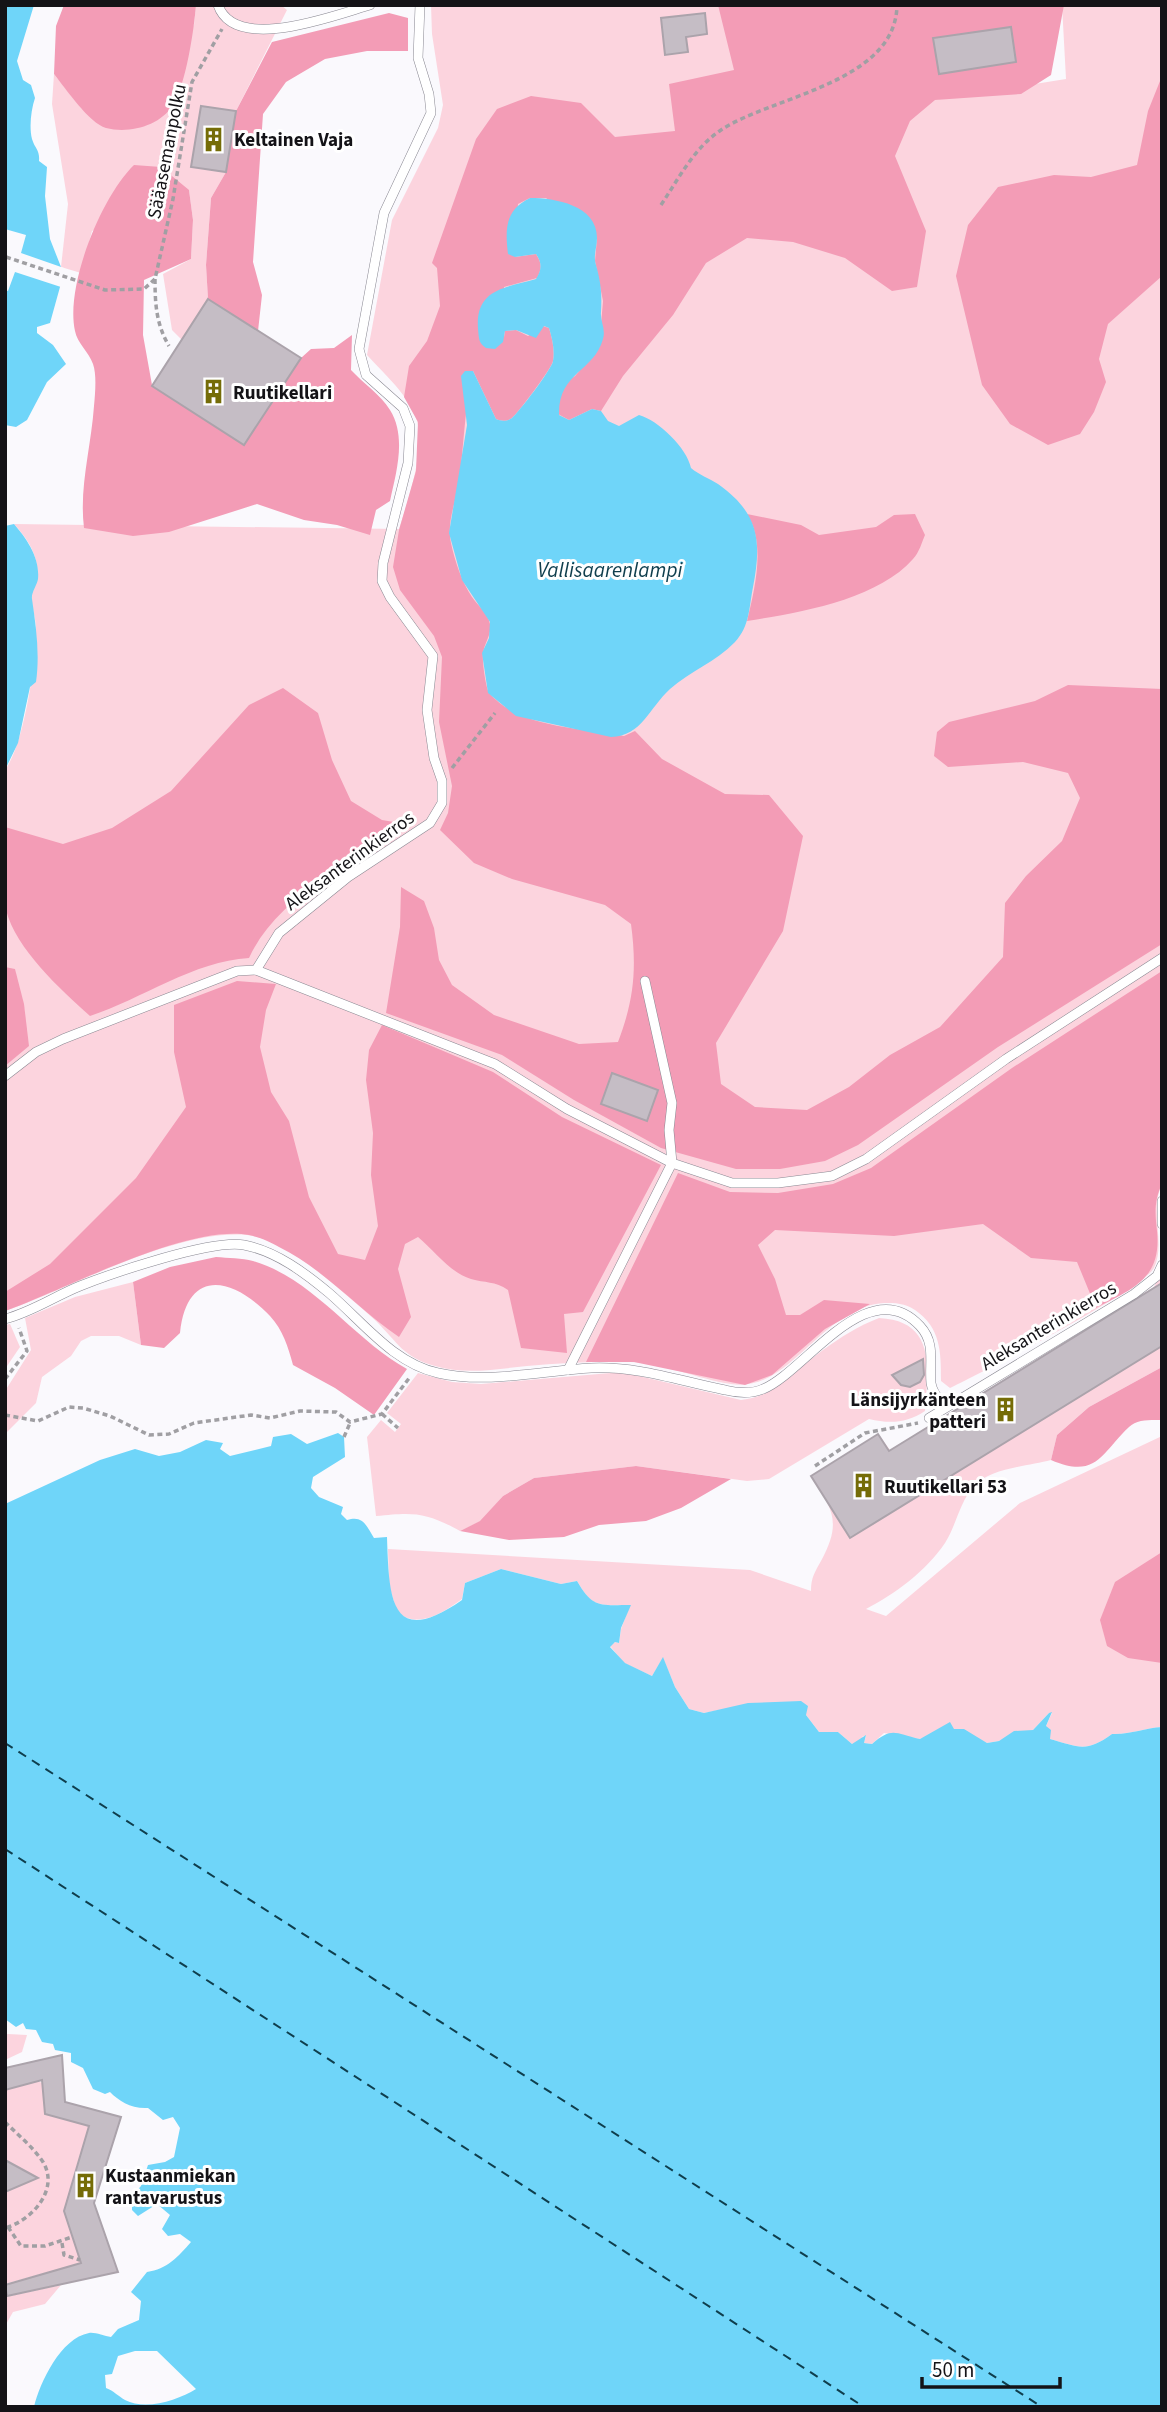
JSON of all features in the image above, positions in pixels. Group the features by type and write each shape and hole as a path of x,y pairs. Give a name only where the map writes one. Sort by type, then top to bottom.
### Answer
{"lane":[{"path":"218,5 228,22 241,27 274,29 370,5"},
{"name":"Aleksanterinkierros","path":"256,970 278,933 348,877 430,823 442,803 442,781 434,758 427,710 433,656 390,597 382,581 383,563 408,463 410,426 402,408 366,375 359,349 384,213 431,113 429,94 418,58 420,5"},
{"path":"5,1076 36,1052 63,1039 237,971 256,970 495,1064 567,1109 672,1163 733,1182 778,1183 832,1176 866,1159 1006,1059 1162,958"},
{"path":"568,1370 672,1163 669,1130 672,1103 645,981"},
{"path":"1162,1200 1162,1223"},
{"path":"10,1317 105,1278 214,1246 242,1245 270,1253 309,1277 364,1322 396,1354 418,1367 458,1377 568,1370 644,1370 725,1390 753,1392 776,1382 818,1343 842,1327 860,1318 888,1311 911,1318 925,1332 932,1354 931,1385 944,1407"},
{"name":"Aleksanterinkierros","path":"929,1418 1134,1294 1157,1276 1162,1265"}],"path":[{"path":"661,205 696,152 720,131 745,116 814,90 870,57 893,31 897,5"},
{"name":"Sääasemanpolku","path":"169,346 160,331 155,302 155,279 192,82 212,42 228,22"},
{"path":"6,257 105,290 144,289 155,279"},
{"path":"442,781 495,713"},
{"path":"5,1379 27,1351 10,1317"},
{"path":"5,1415 38,1421 69,1407 83,1408 110,1416 149,1435 169,1434 194,1423 251,1415 271,1418 300,1411 336,1412 350,1422 382,1414 418,1367"},
{"path":"382,1414 398,1428"},
{"path":"815,1466 865,1433 906,1427 929,1418"},
{"path":"344,1437 350,1422"},
{"path":"5,2122 31,2148 47,2170 46,2187 39,2206 19,2224 7,2227 21,2246 62,2243 72,2237"},
{"path":"62,2243 64,2255 80,2260"}],"shaded area":[{"path":"64,5 196,5 185,71 178,96 167,112 143,127 124,130 99,125 85,113 54,74 56,26"},
{"path":"196,5 281,5 287,10 236,111 226,172 211,198 206,265 208,299 182,340 172,330 163,274 191,259 193,220 189,190 92,231 81,273 61,267 68,204 52,104 54,74 82,109 194,25"},
{"path":"431,5 888,5 851,113 1066,79 1062,5 1162,5 1162,1184 1157,1205 1157,1258 1154,1268 1122,1294 1059,1331 950,1388 941,1381 940,1351 930,1325 911,1308 892,1303 862,1308 842,1319 789,1364 752,1384 731,1384 655,1365 630,1362 566,1363 481,1370 446,1369 408,1354 365,1311 302,1260 281,1246 247,1235 189,1241 157,1250 5,1311 5,770 18,742 31,682 36,629 31,597 37,571 32,549 14,524 399,529 417,461 417,421 403,394 367,355 392,220 438,128 443,105 432,34"},
{"path":"718,5 1064,5 1051,75 1021,94 935,100 910,121 895,156 926,231 917,287 892,291 845,258 793,242 747,238 706,263 673,315 623,376 601,411 592,409 569,420 558,414 558,401 566,382 575,376 599,348 603,301 595,261 597,238 546,198 530,198 518,204 515,257 536,254 540,269 537,278 504,287 504,337 505,331 516,330 528,336 543,326 549,328 553,361 521,408 506,421 496,419 473,371 466,410 459,485 450,525 453,550 465,585 489,620 490,632 483,663 490,694 503,705 518,714 552,725 624,736 635,731 662,759 725,794 769,795 803,836 783,931 716,1043 721,1084 755,1107 807,1110 849,1087 890,1055 940,1027 1003,957 1005,903 1026,876 1062,841 1080,798 1068,773 1023,762 948,767 934,756 937,732 949,722 1035,701 1068,685 1162,689 1162,944 998,1047 858,1145 825,1161 780,1169 736,1169 661,1148 574,1100 502,1055 386,1013 400,927 401,887 424,901 434,928 439,960 452,985 494,1015 579,1044 618,1042 623,1027 633,984 631,924 605,905 512,879 474,863 440,830 448,813 452,786 439,722 442,657 434,636 400,590 393,567 399,530 416,471 418,422 404,397 409,366 427,341 440,306 437,268 432,263 476,139 497,109 531,96 581,103 615,137 675,131 669,84 734,70"},
{"path":"389,13 408,18 408,51 367,51 325,59 286,82 263,114 253,262 262,295 258,331 208,299 206,265 211,198 226,172 236,111 272,42"},
{"path":"1162,76 1162,276 1108,324 1099,359 1106,382 1094,412 1080,434 1048,445 1010,424 982,385 956,276 968,225 998,187 1054,175 1091,177 1137,165 1148,111"},
{"path":"134,165 161,167 189,190 193,220 191,259 144,280 143,335 152,385 244,445 301,358 311,349 334,348 352,335 351,370 390,410 399,443 390,501 376,510 370,535 337,525 304,520 257,504 169,532 133,536 84,528 84,482 93,422 95,379 91,360 75,331 75,291 88,243 98,220 109,198"},
{"path":"747,514 801,525 819,535 876,527 894,515 915,514 925,535 913,559 879,585 858,595 812,609 747,621 756,581 757,552 753,526"},
{"path":"283,688 318,713 332,760 351,801 382,820 406,824 340,866 297,899 277,917 249,958 188,973 90,1016 40,968 11,925 4,892 5,827 63,844 112,828 171,791 249,705"},
{"path":"5,967 15,969 24,1004 29,1046 5,1066"},
{"path":"1162,971 1162,1184 1156,1207 1157,1247 1155,1261 1149,1271 1132,1288 1096,1308 1077,1262 1031,1258 983,1224 894,1236 775,1230 758,1245 775,1279 786,1315 800,1315 824,1300 870,1304 825,1329 772,1375 745,1385 634,1362 586,1362 678,1173 730,1192 778,1193 833,1184 871,1168 1012,1068"},
{"path":"237,981 276,984 266,1010 260,1047 271,1092 289,1121 309,1197 338,1254 365,1260 378,1226 371,1175 373,1133 366,1080 369,1050 382,1025 493,1072 562,1117 661,1165 583,1312 564,1314 567,1353 521,1348 508,1290 463,1276 418,1237 405,1244 398,1269 411,1317 399,1337 311,1266 272,1243 249,1235 223,1234 160,1248 5,1311 5,1292 50,1264 136,1178 186,1107 174,1052 174,1005"},
{"path":"216,1257 253,1261 295,1281 369,1342 407,1369 374,1415 335,1388 293,1365 275,1321 256,1303 227,1287 214,1285 202,1288 192,1297 184,1312 180,1333 164,1348 141,1345 133,1282 170,1267"},
{"path":"1162,1271 1162,1367 1089,1407 1057,1435 1051,1460 1010,1468 981,1480 969,1492 949,1536 929,1563 899,1589 866,1609 886,1616 1020,1503 1162,1436 1162,1727 1112,1734 1095,1744 1082,1747 1050,1739 1046,1726 1052,1713 1049,1713 1033,1730 987,1743 954,1729 920,1739 884,1733 872,1744 864,1743 866,1736 863,1736 859,1743 852,1744 838,1732 819,1732 806,1715 725,1709 704,1713 689,1709 675,1687 663,1658 652,1676 624,1663 610,1646 615,1642 619,1643 630,1605 598,1604 588,1597 577,1581 561,1584 501,1569 465,1583 462,1599 431,1617 413,1619 397,1612 389,1585 388,1549 750,1570 811,1591 815,1572 828,1548 833,1526 825,1498 811,1476 878,1434 890,1450 1154,1287"},
{"path":"133,1282 141,1345 119,1336 91,1336 81,1341 71,1356 42,1377 36,1403 5,1434 5,1391 31,1350 25,1318 75,1297"},
{"path":"879,1318 897,1321 911,1328 925,1349 925,1411 898,1421 869,1419 769,1479 747,1481 636,1466 534,1478 503,1496 481,1521 460,1531 420,1515 376,1516 367,1437 381,1420 395,1432 401,1424 387,1413 418,1373 452,1382 481,1384 622,1372 741,1400 754,1398 775,1388 836,1341"},
{"path":"10,1324 20,1347 5,1369 5,1325"},
{"path":"1162,1367 1162,1420 1144,1420 1132,1424 1105,1454 1089,1465 1079,1467 1051,1460 1057,1435 1089,1407"},
{"path":"636,1466 731,1479 681,1508 646,1521 599,1525 564,1537 509,1540 460,1531 480,1521 503,1496 534,1478"},
{"path":"1162,1552 1162,1663 1128,1658 1107,1646 1100,1620 1115,1582"},
{"path":"5,2035 27,2035 22,2052 5,2060"},
{"path":"38,2081 42,2083 45,2114 89,2126 64,2211 81,2263 5,2284 5,2090"},
{"path":"61,2285 45,2304 13,2312 5,2326 5,2297"}],"water":[{"path":"5,5 34,5 17,61 23,80 31,85 35,98 31,134 39,161 47,167 45,196 50,239 61,267 60,287 50,323 37,327 37,333 53,345 66,364 47,382 27,420 16,427 5,425"},
{"name":"Vallisaarenlampi","path":"530,198 562,202 582,211 595,227 597,238 595,258 601,288 603,339 592,359 564,390 559,415 569,420 592,409 601,411 608,421 619,426 639,415 655,423 678,444 691,468 718,484 742,506 754,529 757,542 750,609 740,636 720,655 670,689 638,726 630,732 611,737 516,716 488,693 482,653 489,638 490,622 462,580 449,533 467,425 461,376 465,371 473,371 496,419 506,421 512,418 527,400 553,361 549,328 544,326 536,338 516,330 505,331 503,342 495,349 486,348 479,337 478,315 487,298 504,288 536,279 539,272 540,263 536,254 515,257 508,254 508,221 516,208"},
{"path":"14,524 28,542 37,564 38,579 32,597 38,661 36,682 30,687 18,743 5,770 5,526"},
{"path":"338,1433 344,1437 345,1457 313,1477 311,1488 319,1497 343,1507 341,1514 347,1520 357,1519 364,1522 374,1538 387,1537 389,1580 393,1597 398,1610 407,1618 420,1620 438,1614 462,1600 465,1583 501,1569 561,1584 577,1581 588,1597 599,1604 631,1605 621,1628 619,1643 615,1642 610,1647 625,1663 652,1676 663,1657 675,1687 689,1709 704,1713 748,1703 801,1701 808,1706 806,1715 819,1732 838,1732 852,1744 866,1735 864,1743 872,1744 890,1733 920,1739 950,1722 954,1729 964,1729 987,1743 999,1741 1014,1731 1033,1730 1052,1712 1046,1726 1051,1730 1050,1739 1082,1747 1095,1744 1112,1734 1162,1727 1162,2407 34,2407 53,2362 69,2343 89,2333 111,2337 118,2329 139,2320 141,2301 131,2292 147,2272 166,2265 191,2242 180,2234 168,2236 162,2229 170,2215 157,2204 138,2216 132,2210 132,2196 141,2186 148,2165 165,2162 174,2157 180,2128 173,2117 163,2120 148,2108 131,2106 110,2092 105,2094 93,2089 83,2068 71,2062 71,2053 55,2050 53,2044 42,2042 36,2030 26,2029 23,2023 16,2027 5,2019 5,1504 100,1460 135,1449 159,1456 180,1452 206,1440 223,1443 220,1449 230,1456 271,1446 273,1437 291,1434 307,1444","holes":["135,2351 157,2351 196,2389 171,2400 142,2404 125,2400 106,2388 105,2375 112,2374 118,2356"]}],"pier":[{"path":"5,229 26,235 21,253 64,268 64,288 15,272 8,291 5,290"}],"building":[{"path":"705,13 707,34 686,37 688,52 665,55 661,18"},
{"path":"1011,27 1016,62 939,74 933,38"},
{"name":"Keltainen Vaja","path":"201,106 236,111 226,172 191,167"},
{"path":"208,299 301,358 244,445 152,386"},
{"path":"612,1073 658,1090 647,1121 601,1104"},
{"name":"Länsijyrkänteen patteri","path":"1162,1283 1162,1346 850,1538 811,1476 878,1434 889,1451"},
{"path":"923,1359 924,1375 920,1382 910,1387 901,1385 892,1375"},
{"name":"Kustaanmiekan rantavarustus","path":"62,2055 65,2102 121,2117 94,2203 118,2272 7,2296 5,2285 81,2263 64,2211 89,2126 45,2114 42,2080 5,2090 5,2068"},
{"path":"5,2160 38,2178 5,2192"}],"ferry route":[{"path":"5,1743 1042,2407"},
{"path":"5,1849 864,2407"}],"place":[{"name":"Keltainen Vaja","path":"214,139"},
{"name":"Ruutikellari","path":"213,392"},
{"name":"Länsijyrkänteen patteri","path":"1006,1410"},
{"name":"Ruutikellari 53","path":"864,1486"},
{"name":"Kustaanmiekan rantavarustus","path":"85,2186"}]}
